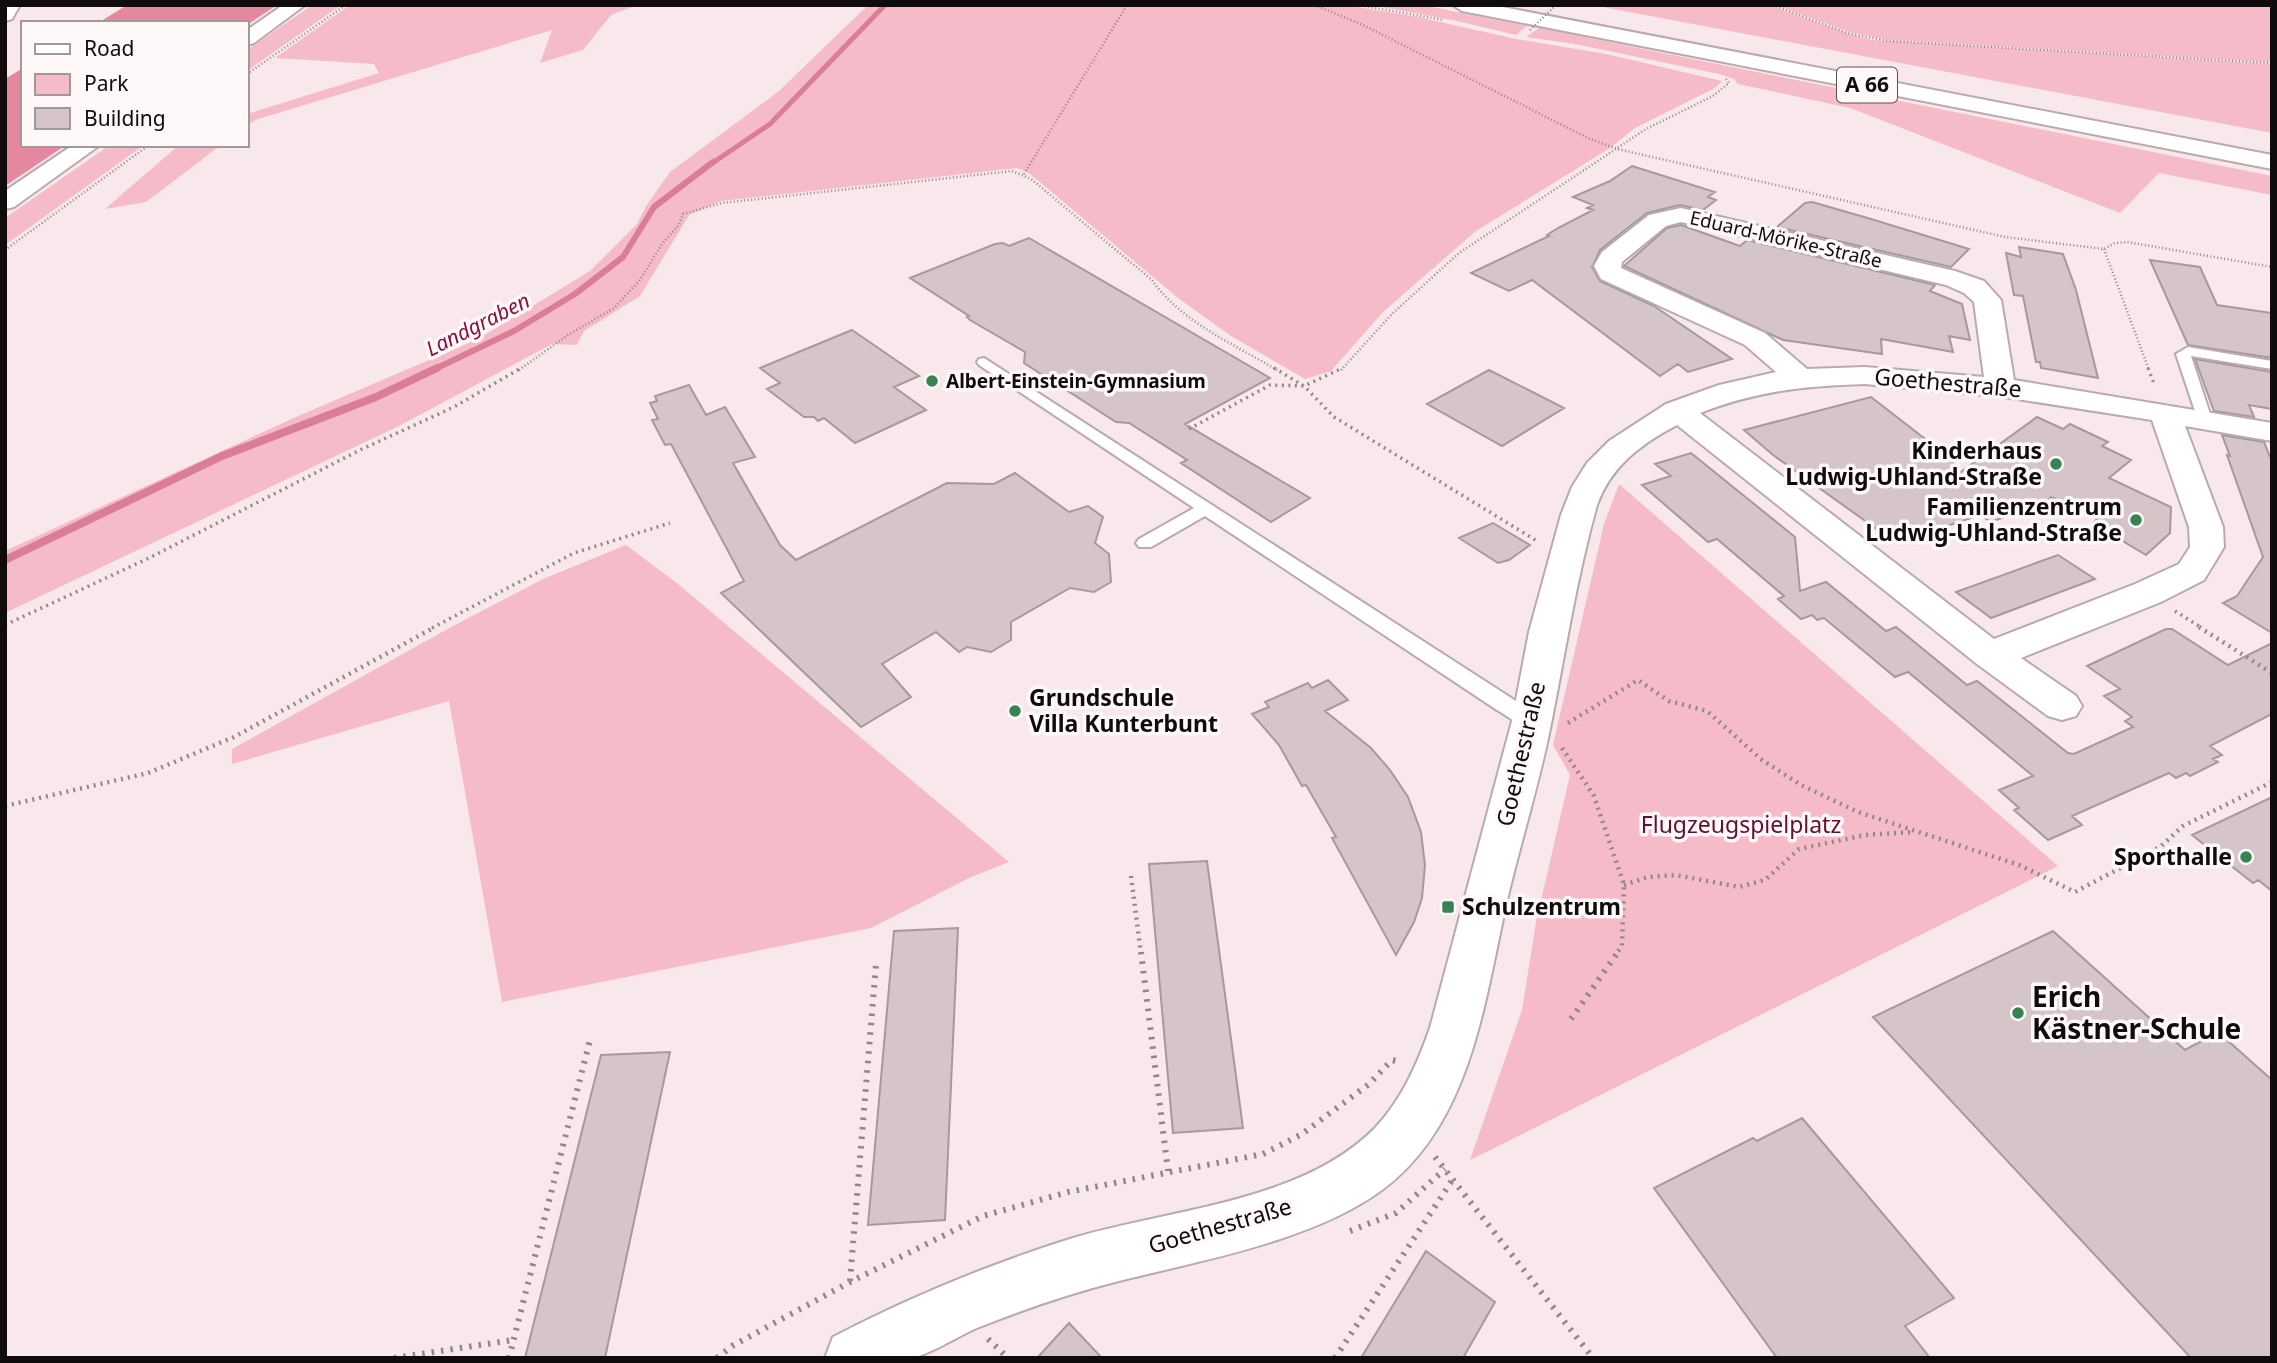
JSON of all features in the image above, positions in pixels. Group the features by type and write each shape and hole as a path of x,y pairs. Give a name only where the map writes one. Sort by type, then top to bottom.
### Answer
{"main road":[{"path":"5,15 11,5"},
{"path":"248,38 296,5"},
{"name":"A 66","path":"1546,5 2272,143"},
{"name":"A 66","path":"1458,13 2272,162"},
{"path":"5,202 86,147"},
{"name":"Eduard-Mörike-Straße","path":"1800,378 1755,339 1610,272 1607,266 1611,258 1658,220 1681,215 1955,279 1974,287 1987,300 2000,387"},
{"name":"Goethestraße","path":"854,1358 932,1319 1004,1290 1076,1265 1262,1216 1330,1191 1363,1172 1387,1153 1411,1126 1445,1057 1542,727 1548,635 1577,513 1599,469 1633,437 1677,410 1726,390 1800,378 1893,376 2000,387 2272,432"},
{"path":"1677,410 1990,655 2062,706"},
{"path":"1990,655 2148,593 2192,572 2207,547 2206,527 2165,413"}],"lane":[{"path":"2204,420 2183,354 2188,351 2272,365"},
{"path":"984,362 1504,705 1542,727"},
{"path":"1145,542 1206,508"}],"path":[{"path":"248,73 346,5"},
{"path":"1024,174 1127,5"},
{"path":"1315,5 1363,25 1588,138 1617,149 2005,237 2104,249 2115,243 2127,242 2272,267"},
{"path":"1359,5 1458,13"},
{"path":"1530,30 1556,5"},
{"path":"1773,5 1847,33 1889,41 2272,63"},
{"path":"1189,429 1270,385 1304,386 1340,371 1392,314 1459,253 1674,113 1713,96 1729,83"},
{"path":"5,250 146,147"},
{"path":"5,625 149,558 360,450 454,407 514,373 568,335 614,308 640,280 683,214 722,203 1012,171 1024,174 1152,280 1160,292 1194,320 1304,386 1334,417 1567,559"},
{"path":"2104,249 2165,413"},
{"path":"5,806 148,773 234,737 536,571 574,553 670,523"},
{"path":"2148,593 2272,673"},
{"path":"1571,1019 1622,946 1624,885 1594,796 1542,727 1638,680 1668,701 1707,711 1762,760 1801,785 1858,812 2019,865 2075,892 2160,847 2183,826 2272,782"},
{"path":"1624,885 1648,877 1676,875 1739,887 1765,880 1799,849 1865,835 1917,831"},
{"path":"1130,876 1168,1171"},
{"path":"850,1282 876,964"},
{"path":"509,1358 590,1040"},
{"path":"717,1358 733,1346 850,1282 984,1216 1068,1192 1263,1154 1302,1134 1369,1084 1392,1060 1412,1064"},
{"path":"1411,1126 1593,1358"},
{"path":"1335,1358 1453,1179"},
{"path":"982,1333 1003,1356"},
{"path":"394,1358 513,1340"}],"green space":[{"path":"312,5 341,5 248,70 248,49"},
{"path":"350,5 637,5 611,15 583,50 540,63 552,30 255,120 248,125 248,114 379,73 374,64 275,58"},
{"path":"868,5 1345,5 1606,54 1722,81 1715,88 1635,128 1610,148 1476,231 1383,312 1331,371 1305,379 1231,336 1178,298 1029,173 1017,168 721,201 689,215 640,296 584,331 577,345 552,344 401,425 5,613 5,551 298,416 476,340 590,271 637,224 670,172 779,91"},
{"path":"1372,5 1422,5 1527,26 1516,35"},
{"path":"1592,5 1769,5 1873,40 2272,64 2272,133"},
{"path":"1776,5 2272,5 2272,62 1889,40 1849,32"},
{"path":"1539,28 2272,176 2272,195 2159,173 2120,213 1850,108 1738,84 1734,79 1719,74 1575,44 1526,37"},
{"path":"107,147 141,147 5,245 5,218"},
{"path":"177,147 218,147 146,202 105,209"},
{"name":"Flugzeugspielplatz","path":"1619,484 2058,866 1470,1160 1522,1010 1536,922 1570,775 1553,745 1604,524"},
{"path":"626,545 678,584 1009,862 969,878 871,928 502,1002 449,701 232,764 232,749 453,626 543,579"}],"shaded area":[{"path":"127,5 277,5 248,24 248,21 101,21"},
{"path":"21,69 21,147 63,147 5,186 5,79"}],"building":[{"path":"1632,166 1715,192 1708,197 1716,200 1703,210 1680,205 1647,213 1600,250 1592,267 1600,281 1654,306 1732,359 1688,372 1678,364 1660,376 1532,280 1509,291 1471,273 1549,236 1547,235 1558,228 1593,210 1587,208 1593,205 1573,197 1610,181"},
{"path":"1812,202 1969,249 1951,267 1777,227 1805,203"},
{"path":"1681,225 1740,246 1747,240 1935,285 1930,291 1962,304 1970,340 1949,336 1953,352 1881,339 1882,354 1783,340 1624,266 1667,228"},
{"path":"1029,238 1270,378 1185,424 1310,498 1271,522 1181,463 1187,460 1129,423 1116,422 1060,386 1061,375 1041,374 1024,363 1025,352 970,320 967,317 969,316 910,278 995,244 1003,243 1009,246"},
{"path":"2019,247 2063,254 2076,290 2098,378 2041,368 2040,362 2036,362 2023,296 2014,295 2006,253 2021,257"},
{"path":"2150,260 2200,267 2217,305 2272,313 2272,358 2188,345"},
{"path":"852,330 919,376 894,387 926,410 855,443 824,418 818,421 814,417 804,417 767,389 780,383 760,368"},
{"path":"2195,359 2272,372 2272,409 2249,405 2254,417 2214,411"},
{"path":"1489,370 1564,408 1502,446 1427,404"},
{"path":"689,385 706,415 725,407 755,457 733,463 780,545 796,560 947,483 994,484 1015,473 1069,512 1088,506 1103,517 1095,543 1109,554 1111,582 1094,592 1070,588 1011,622 1011,640 991,652 967,647 959,652 936,632 882,664 911,697 861,727 721,593 744,581 671,444 665,445 652,420 658,419 650,403 657,401 655,396"},
{"path":"1871,397 1933,445 1945,445 1958,474 2037,417 2063,429 2070,424 2108,442 2102,446 2131,460 2109,478 2171,507 2170,533 2146,555 2093,523 2098,518 2051,497 2047,502 1991,522 1980,515 1896,543 1773,455 1744,430"},
{"path":"2222,435 2264,442 2272,462 2272,633 2223,603 2237,596 2263,557"},
{"path":"1691,453 1795,537 1800,591 1826,582 1886,631 1896,627 1967,685 1977,681 2068,753 2074,754 2133,727 2125,721 2132,717 2104,696 2120,689 2087,666 2166,629 2172,629 2228,665 2272,643 2272,714 2210,746 2222,755 2213,759 2218,762 2190,776 2186,773 2176,778 2169,773 2072,816 2082,825 2048,840 2014,810 2019,808 1999,790 2033,776 1908,672 1895,677 1824,618 1817,620 1812,615 1801,619 1778,599 1784,596 1717,539 1708,542 1642,485 1671,476 1655,464"},
{"path":"1493,523 1530,545 1509,560 1498,563 1459,538"},
{"path":"2058,555 2095,579 1991,618 1956,592"},
{"path":"1328,680 1348,700 1325,711 1371,748 1390,770 1408,797 1421,832 1425,865 1422,898 1414,922 1396,955 1332,838 1336,837 1306,785 1302,786 1279,745 1252,714 1269,707 1265,702 1308,683 1312,688"},
{"name":"Sporthalle","path":"2272,797 2272,891 2258,880 2253,883 2192,835"},
{"path":"1207,861 1243,1128 1173,1133 1149,864"},
{"path":"958,928 945,1220 868,1225 894,931"},
{"path":"2053,931 2185,1050 2218,1032 2272,1080 2272,1358 2191,1358 1873,1017"},
{"path":"670,1052 605,1358 525,1358 601,1055"},
{"path":"1802,1118 1954,1298 1905,1326 1930,1358 1777,1358 1654,1188 1753,1138 1757,1141"},
{"path":"1426,1251 1495,1302 1463,1358 1361,1358"},
{"path":"1069,1323 1102,1358 1037,1358"}],"waterway":[{"name":"Landgraben","path":"711,164 770,124 885,5"},
{"name":"Landgraben","path":"433,370 514,331 575,294 623,257 654,207 713,162"},
{"name":"Landgraben","path":"5,560 222,456 376,397 437,368"}],"place":[{"name":"Albert-Einstein-Gymnasium","path":"932,381"},
{"name":"Kinderhaus Ludwig-Uhland-Straße","path":"2056,464"},
{"name":"Familienzentrum Ludwig-Uhland-Straße","path":"2136,520"},
{"name":"Grundschule Villa Kunterbunt","path":"1015,711"},
{"name":"Sporthalle","path":"2246,857"},
{"name":"Schulzentrum","path":"1448,907"},
{"name":"Erich Kästner-Schule","path":"2018,1013"}]}
